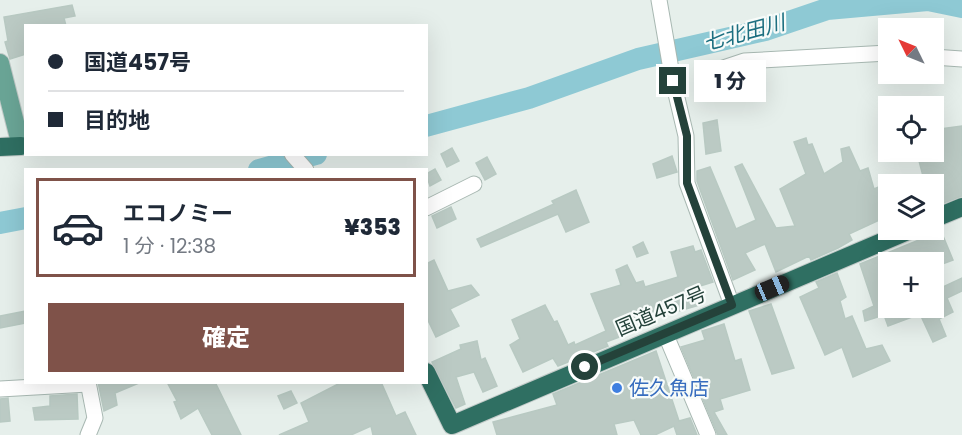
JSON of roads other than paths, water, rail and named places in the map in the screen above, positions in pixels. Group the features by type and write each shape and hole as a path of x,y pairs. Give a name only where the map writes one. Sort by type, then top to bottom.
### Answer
{"highway":[{"path":"0,147 23,146"},
{"path":"944,214 962,207"},
{"name":"国道457号","path":"428,377 451,430 665,333 886,240"}],"main road":[{"path":"0,63 23,146"}],"street":[{"path":"658,0 673,81 687,136 687,183 732,305"},
{"path":"714,71 744,61 878,54"},
{"path":"944,58 962,59"},
{"path":"294,156 304,168"},
{"path":"428,207 474,184"},
{"path":"665,333 708,435"},
{"path":"0,389 73,384"},
{"path":"88,384 95,418 93,433"}],"waterway":[{"name":"七北田川","path":"428,125 529,98 638,59 765,30 827,9 928,0 962,7"},
{"name":"七北田川","path":"266,168 309,156"},
{"name":"七北田川","path":"0,223 24,218"}],"place":[{"name":"佐久魚店","path":"617,388"}]}
